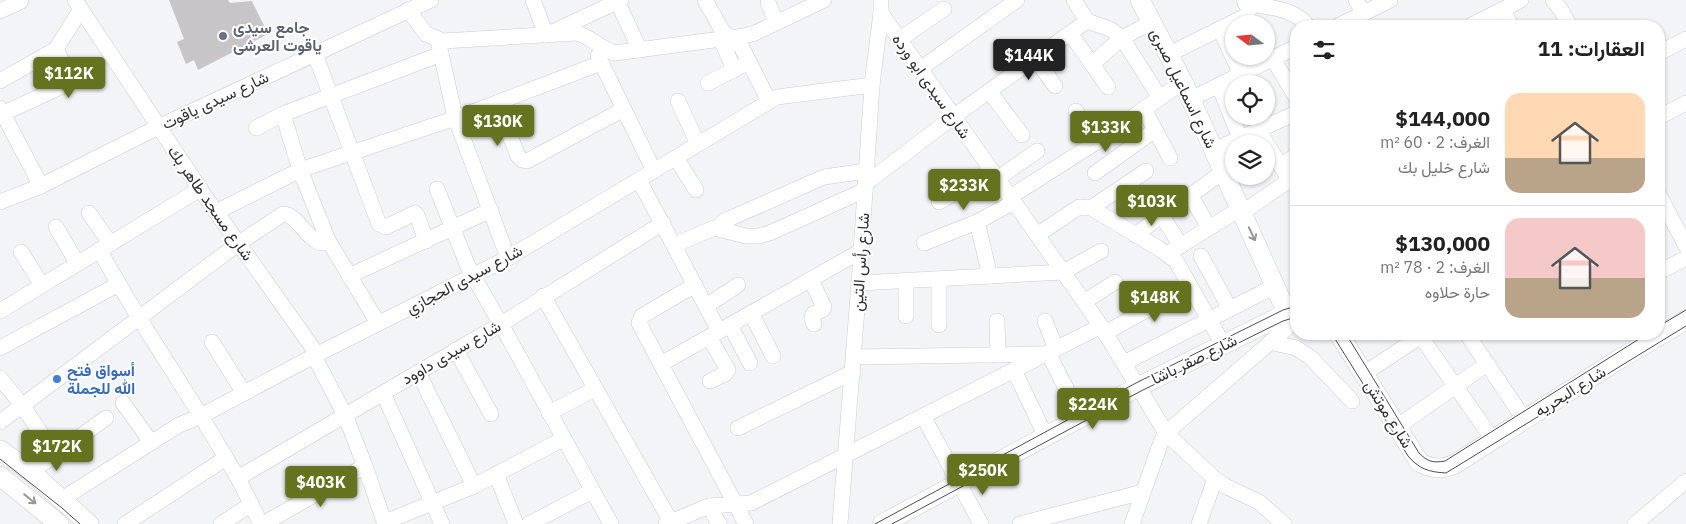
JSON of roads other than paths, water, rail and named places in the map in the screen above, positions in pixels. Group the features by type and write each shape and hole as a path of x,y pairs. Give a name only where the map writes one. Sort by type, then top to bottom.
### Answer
{"main road":[{"name":"شارع اسماعيل صبرى","path":"1140,0 1183,82 1276,286 1290,309"},
{"name":"شارع صقر باشا","path":"882,524 1138,387 1223,344 1290,315"},
{"name":"شارع البحريه","path":"1665,333 1686,320"},
{"name":"شارع موتش","path":"1343,340 1419,462 1437,468 1446,468 1455,464"},
{"name":"شارع البحريه","path":"1455,464 1524,419 1653,340"},
{"path":"0,450 31,472 89,524"},
{"path":"0,476 59,524"}],"street":[{"path":"0,11 21,0"},
{"name":"شارع سيدى ياقوت","path":"0,202 42,186 158,127 431,0"},
{"path":"533,0 546,35"},
{"path":"705,0 723,32 734,70"},
{"path":"256,128 283,114 330,96 452,42 576,33 589,38 604,50 615,53 725,39 755,33 824,0"},
{"path":"1074,0 1087,21 1110,29 1122,38 1160,98"},
{"path":"1357,14 1390,0"},
{"path":"1482,20 1521,0"},
{"path":"1553,0 1567,20"},
{"path":"546,35 595,5 619,1 640,50"},
{"path":"920,69 1010,2"},
{"path":"1245,2 1289,12 1302,20"},
{"path":"1169,54 1248,15 1249,10 1245,2"},
{"path":"768,3 776,22"},
{"path":"0,81 56,49 78,5"},
{"name":"شارع مسجد طاهر بك","path":"78,5 158,127 316,355 345,415 366,466 385,523"},
{"name":"شارع سيدى ابو ورده","path":"881,6 900,40 1103,330 1166,433 1214,479 1259,502 1284,524"},
{"name":"شارع رأس التين","path":"840,524 872,85 881,6"},
{"path":"900,40 944,9"},
{"path":"1503,9 1508,20"},
{"path":"408,10 426,34 439,47 456,117 508,258"},
{"path":"674,246 711,228 759,236 772,232 865,181 1087,21"},
{"path":"1092,64 1122,38 1152,22"},
{"path":"1220,29 1241,75 1261,65"},
{"path":"1070,33 1108,87"},
{"path":"589,38 654,171"},
{"path":"725,39 739,43 769,101"},
{"path":"1665,50 1686,39"},
{"path":"42,186 1,112 69,83 70,76 56,49"},
{"path":"1275,58 1290,50"},
{"path":"315,54 381,225 386,227 415,213 418,215 426,241"},
{"path":"1035,58 1055,86"},
{"path":"708,83 749,62"},
{"path":"1275,62 1290,87"},
{"path":"216,212 300,170 497,103 601,63"},
{"path":"924,243 976,222 1183,82"},
{"path":"1191,99 1225,83"},
{"name":"شارع سيدى الحجازي","path":"62,498 179,425 201,416 316,355 474,277 508,258 769,101 777,97 872,85"},
{"path":"1220,86 1239,135"},
{"path":"988,91 1022,135"},
{"path":"678,101 698,144"},
{"path":"497,103 518,156 522,160 527,161 624,109"},
{"path":"1665,114 1686,103"},
{"path":"1144,109 1170,158"},
{"path":"1076,111 1095,143"},
{"path":"283,114 300,170 328,240 378,324"},
{"path":"1247,135 1290,116"},
{"path":"1095,173 1155,130"},
{"path":"1167,254 1241,211 1286,181 1287,174 1258,130"},
{"path":"1214,150 1225,145"},
{"path":"938,202 994,175 1036,151"},
{"path":"676,158 696,190"},
{"path":"1282,166 1290,160"},
{"path":"1091,208 1146,171"},
{"path":"1135,235 1223,172"},
{"path":"718,228 724,221 824,177 865,181"},
{"path":"639,180 719,331 728,370 725,374 710,381"},
{"path":"0,311 200,188"},
{"path":"437,189 469,269 611,524"},
{"path":"1191,196 1209,228"},
{"path":"1665,206 1686,246"},
{"path":"1037,235 1079,207 1091,208 1176,261 1223,344"},
{"path":"350,276 491,210"},
{"path":"88,212 105,247 119,284 238,478 250,505 262,524 366,466"},
{"path":"0,422 239,243 285,214 290,216 315,241 321,243 328,240"},
{"path":"1162,216 1181,246"},
{"path":"976,222 990,276"},
{"name":"شارع سيدى داوود","path":"238,478 501,324 543,296 663,223"},
{"path":"56,228 77,263"},
{"path":"661,364 861,251"},
{"path":"859,283 1063,272 1101,251"},
{"path":"21,252 42,285"},
{"path":"1201,256 1230,309"},
{"path":"1665,269 1686,258"},
{"path":"939,279 939,325"},
{"path":"810,280 824,307 813,314 812,320 814,324"},
{"path":"906,281 906,316"},
{"path":"1084,302 1114,282"},
{"path":"0,348 119,284"},
{"path":"695,285 640,318 639,323 746,524"},
{"path":"706,306 738,285"},
{"path":"543,296 596,389 668,523 709,506 750,504 1050,352 1103,330 1190,286"},
{"path":"1124,363 1276,286"},
{"path":"751,313 773,356"},
{"path":"1132,524 1166,433 1270,342 1290,318"},
{"path":"1045,320 1050,352 1066,388"},
{"path":"997,321 998,355"},
{"path":"719,331 750,363"},
{"path":"1365,373 1413,340"},
{"path":"1424,340 1493,440"},
{"path":"1471,340 1524,419"},
{"path":"212,342 244,394"},
{"path":"1270,342 1296,348 1310,357 1352,401"},
{"path":"456,350 491,414"},
{"path":"738,428 853,364 1050,352"},
{"path":"1397,427 1487,364"},
{"path":"1014,370 1046,436"},
{"path":"418,372 474,486"},
{"path":"0,378 22,405 55,454"},
{"path":"549,412 596,389"},
{"path":"383,393 442,524"},
{"path":"123,403 151,442"},
{"path":"923,416 959,482 977,523"},
{"path":"31,472 106,418"},
{"path":"385,523 474,486 563,438"},
{"path":"126,524 226,458"},
{"path":"496,474 516,524"},
{"path":"1199,524 1214,479"},
{"path":"1635,524 1683,485"},
{"path":"529,524 592,491"},
{"path":"1020,524 1039,522 1143,492"},
{"path":"221,524 250,505"},
{"path":"709,506 719,524"}],"tram line":[{"path":"875,524 1136,383 1290,308"},
{"path":"1665,322 1686,310"},
{"path":"892,524 1141,391 1290,319"},
{"path":"1665,339 1686,326"},
{"path":"1336,340 1408,456 1425,469 1446,473 1663,340"},
{"path":"1350,340 1419,453 1428,460 1437,462 1445,461 1637,340"},
{"path":"0,459 80,524"}],"place":[{"name":"جامع سيدى ياقوت العرشى","path":"223,36"},
{"name":"أسواق فتح الله للجملة","path":"57,379"}]}
